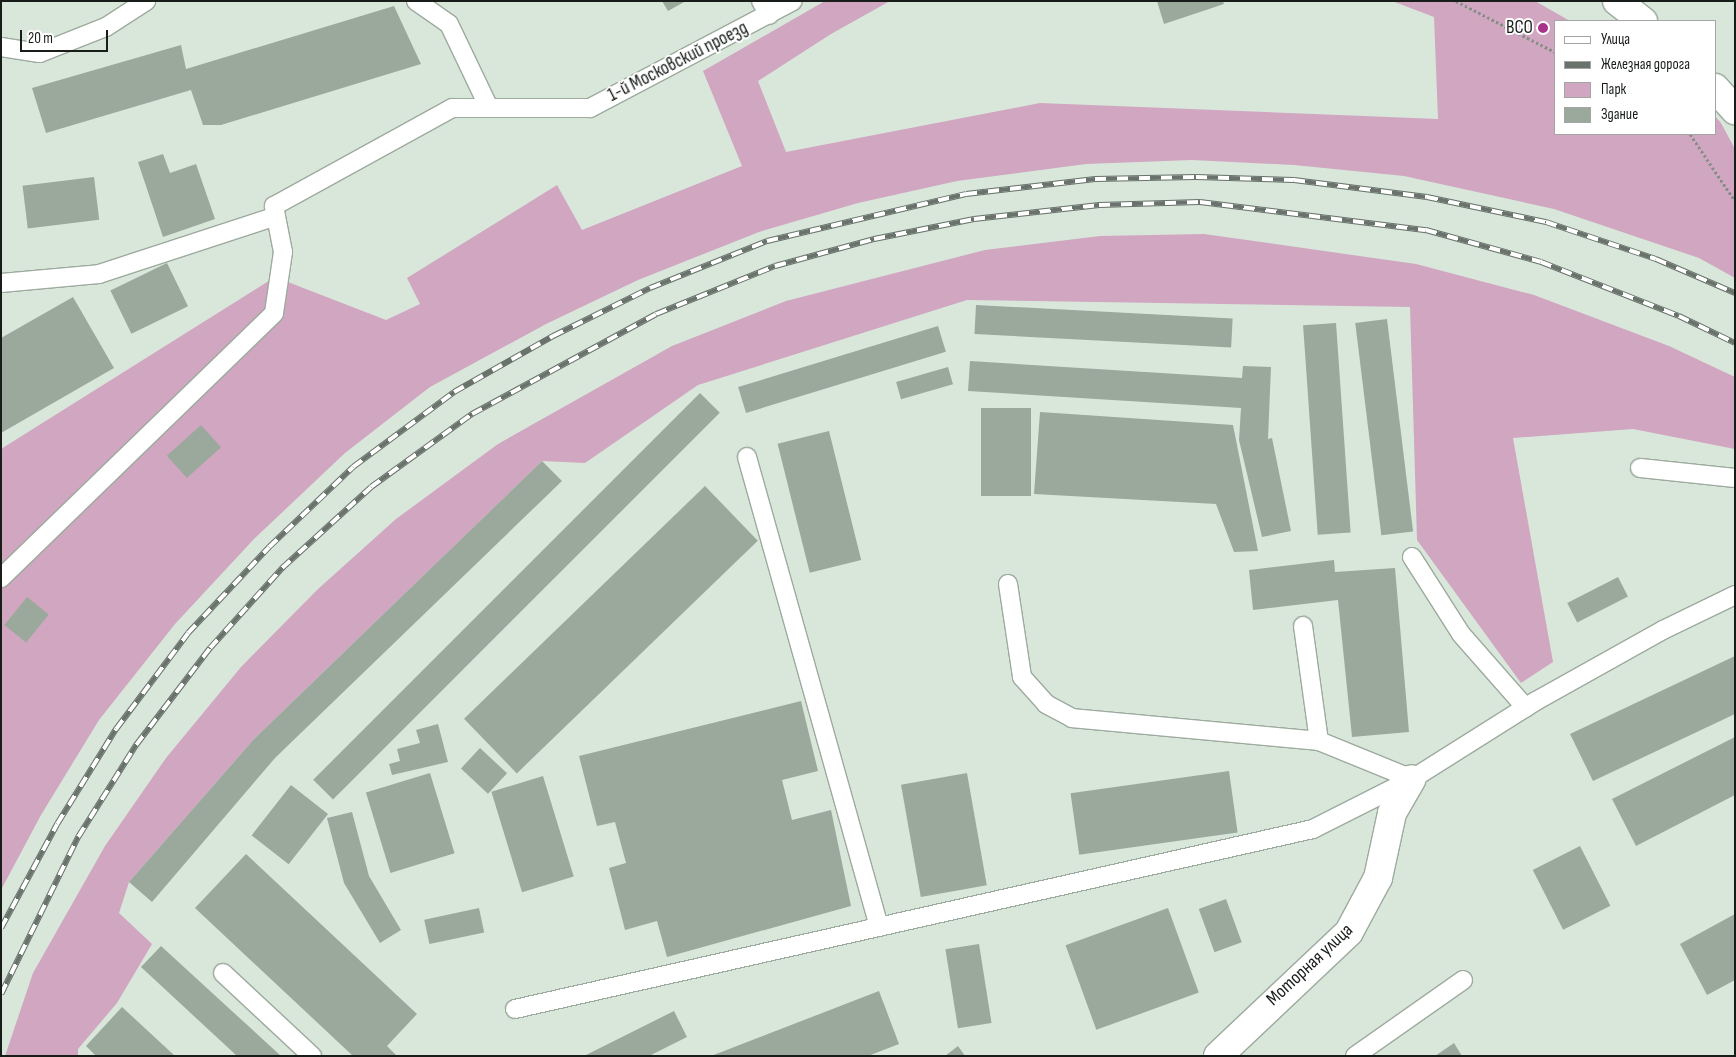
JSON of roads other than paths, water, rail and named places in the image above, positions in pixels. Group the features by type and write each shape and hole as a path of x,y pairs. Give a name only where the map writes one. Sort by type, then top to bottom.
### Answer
{"street":[{"path":"1617,1 1642,20"},
{"path":"1716,89 1735,110"},
{"name":"Моторная улица","path":"1218,1056 1349,932 1378,878 1392,813 1412,779"}],"lane":[{"path":"1,47 40,52 106,27 146,1"},
{"path":"1,578 274,313 283,252 274,206 452,108 489,108 449,24 416,1"},
{"name":"1-й Московский проезд","path":"489,108 590,108 765,8 793,1"},
{"path":"1,283 99,274 276,216"},
{"path":"747,456 879,927"},
{"path":"1640,468 1735,478"},
{"path":"1412,557 1461,634 1526,708"},
{"path":"1008,584 1022,677 1046,704 1072,718 1320,741 1412,779"},
{"path":"515,1009 1313,829 1412,779 1526,708 1663,630 1735,595"},
{"path":"1303,626 1320,741"},
{"path":"223,974 312,1056"},
{"path":"1355,1056 1463,980"}],"railway":[{"path":"1,928 57,824 116,729 188,633 269,547 353,467 454,392 553,336 650,288 767,241 966,194 1095,179 1196,177 1294,180 1427,197 1546,222 1656,259 1735,293"},
{"path":"1,994 78,837 136,745 210,648 282,568 371,487 472,414 656,314 775,266 874,239 974,219 1099,205 1200,202 1426,230 1541,262 1679,316 1735,343"}],"place":[{"name":"ВСО","path":"1543,28"}]}
